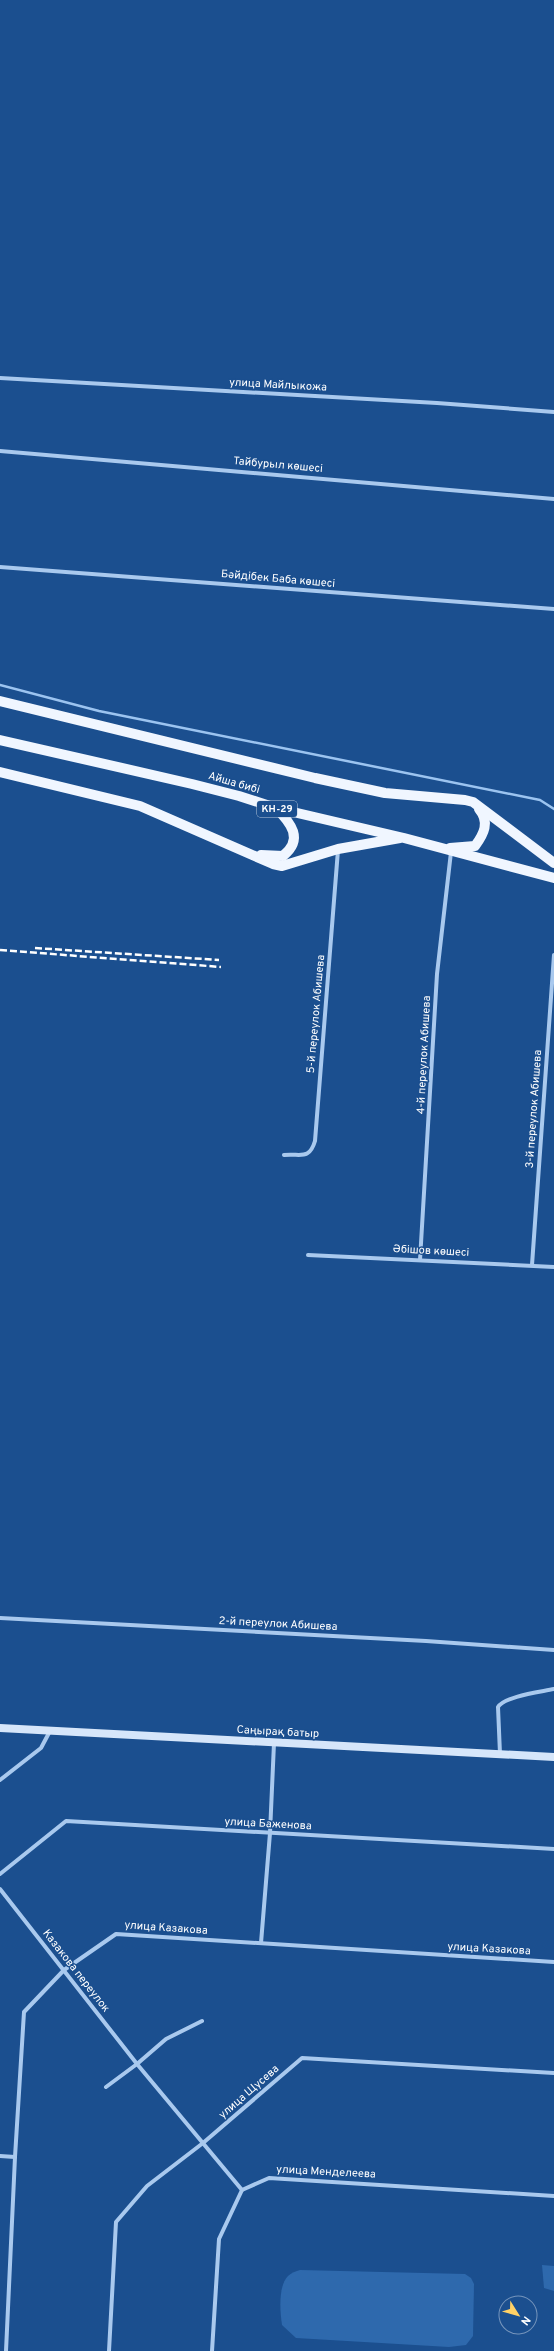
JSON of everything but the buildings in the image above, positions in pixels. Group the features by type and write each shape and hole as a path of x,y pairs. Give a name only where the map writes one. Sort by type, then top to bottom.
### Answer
{"main road":[{"path":"0,701 316,778 385,793 422,797 441,796 473,802 554,863"},
{"name":"Айша бибі","path":"0,740 192,784 239,796 276,808 404,838 554,878"},
{"path":"0,772 140,806 273,864 282,866 338,849 404,838"},
{"path":"447,850 475,846 481,838 486,822 484,815 473,802"},
{"path":"248,853 272,857 282,856 290,850 294,832 291,823 276,808"}],"street":[{"name":"улица Майлыкожа","path":"0,378 437,403 554,412"},
{"name":"Тайбурыл көшесі","path":"0,451 554,499"},
{"name":"Бәйдібек Баба көшесі","path":"0,567 554,609"},
{"name":"5-й переулок Абишева","path":"284,1155 306,1155 312,1151 315,1142 338,849"},
{"name":"4-й переулок Абишева","path":"420,1260 437,974 447,850"},
{"name":"3-й переулок Абишева","path":"532,1265 554,955"},
{"name":"Әбішов көшесі","path":"308,1255 554,1267"},
{"name":"2-й переулок Абишева","path":"0,1618 426,1641 554,1650"},
{"path":"500,1754 498,1707 500,1704 508,1700 554,1689"},
{"name":"Саңырақ батыр","path":"0,1728 554,1757"},
{"path":"0,1780 41,1748 50,1730"},
{"path":"261,1943 270,1833 274,1743"},
{"name":"улица Баженова","path":"0,1874 66,1821 554,1849"},
{"name":"Казакова переулок","path":"0,1889 137,2064 242,2190"},
{"name":"улица Казакова","path":"6,2351 15,2157 24,2012 64,1970 116,1934 554,1962"},
{"path":"106,2087 137,2064 166,2039 202,2021"},
{"name":"улица Щусева","path":"109,2351 116,2222 147,2186 203,2143 302,2058 554,2073"},
{"path":"0,2156 15,2157"},
{"name":"улица Менделеева","path":"242,2190 269,2178 554,2196"},
{"path":"212,2351 219,2239 242,2190"}],"shaded area":[{"path":"542,2265 554,2266 554,2291 544,2288"},
{"path":"300,2270 465,2274 471,2278 474,2284 473,2336 466,2345 449,2347 296,2338 282,2325 280,2299 285,2280 291,2274"}],"waterway":[{"path":"0,685 99,711 540,800 554,809"}],"railway":[{"path":"35,948 219,960"},
{"path":"0,950 221,967"}]}
